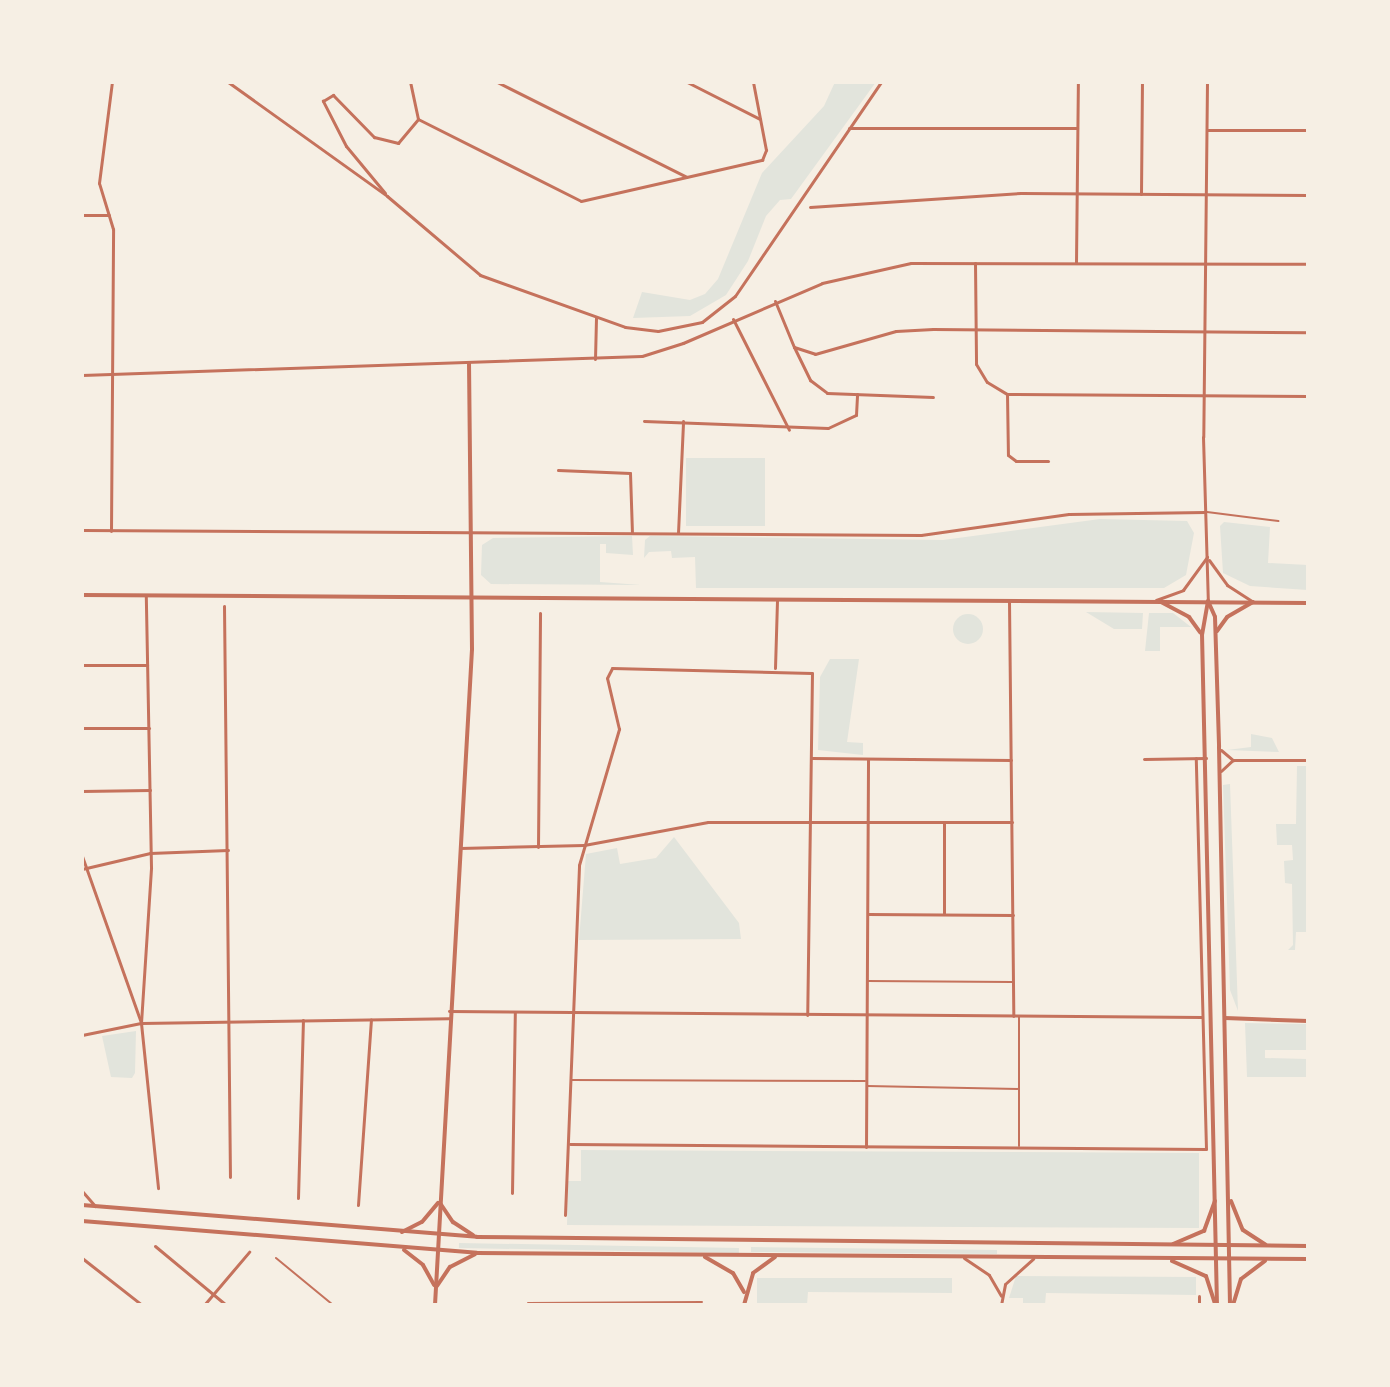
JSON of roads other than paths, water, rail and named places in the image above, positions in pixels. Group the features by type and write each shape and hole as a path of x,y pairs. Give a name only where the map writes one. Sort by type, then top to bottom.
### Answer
{"street":[{"path":"111,531 109,215 99,183 112,82"},
{"path":"228,82 387,196 480,275 596,317 638,329 672,330 722,309 764,259 881,82"},
{"path":"387,196 346,146 324,106 325,96 333,95 362,127 390,144 404,140 418,119 410,82"},
{"path":"497,82 687,177"},
{"path":"687,82 760,119"},
{"path":"418,119 581,201 757,164 766,150 753,82"},
{"path":"1076,263 1078,82"},
{"path":"1141,194 1142,82"},
{"path":"1207,82 1205,512 1208,601 1215,633 1220,773 1232,1305"},
{"path":"849,128 1077,128"},
{"path":"1208,130 1308,130"},
{"path":"810,207 972,195 1308,195"},
{"path":"82,215 109,215"},
{"path":"975,263 978,370 1007,394 1308,396"},
{"path":"82,375 595,359 664,350 775,301 882,266 975,263 1308,264"},
{"path":"775,301 794,347 817,387 827,393 933,397"},
{"path":"595,359 596,317"},
{"path":"733,319 789,430"},
{"path":"794,347 815,354 896,331 1308,332"},
{"path":"435,1305 472,596 469,363"},
{"path":"644,421 683,421 789,430 828,428 856,415 857,394"},
{"path":"1007,394 1008,455 1016,461 1048,461"},
{"path":"678,533 683,421"},
{"path":"558,470 630,473 632,532"},
{"path":"82,530 921,535 1069,514 1205,512"},
{"path":"1156,600 1183,590 1207,557"},
{"path":"1207,557 1227,585 1253,602"},
{"path":"82,595 1308,603"},
{"path":"146,595 150,853 141,1023 158,1188"},
{"path":"775,669 777,600"},
{"path":"1156,600 1189,617 1202,634"},
{"path":"1009,601 1013,982 1016,1016"},
{"path":"1208,601 1202,634 1215,1081 1216,1305"},
{"path":"1215,633 1227,617 1253,602"},
{"path":"224,606 230,1177"},
{"path":"538,847 540,613"},
{"path":"82,665 147,665"},
{"path":"565,1215 570,1144 571,1014 584,845 619,727 607,676 612,668 775,669 812,673 807,1015"},
{"path":"82,728 149,728"},
{"path":"1219,747 1233,760 1308,760"},
{"path":"812,758 1011,760"},
{"path":"570,1144 1206,1149 1196,758"},
{"path":"1144,759 1206,758"},
{"path":"866,1147 868,759"},
{"path":"1220,773 1233,760"},
{"path":"82,791 150,790"},
{"path":"944,821 944,914"},
{"path":"460,848 584,845 708,822 1012,822"},
{"path":"82,869 150,853 228,850"},
{"path":"82,856 141,1023"},
{"path":"867,914 1013,915"},
{"path":"1202,1006 1212,999"},
{"path":"449,1011 1202,1017"},
{"path":"512,1193 515,1012"},
{"path":"82,1035 141,1023 449,1018"},
{"path":"1225,1018 1308,1021"},
{"path":"358,1205 371,1019"},
{"path":"298,1198 303,1020"},
{"path":"1204,1081 1215,1081"},
{"path":"82,1191 95,1206"},
{"path":"1166,1246 1204,1231 1217,1195"},
{"path":"1229,1196 1243,1230 1268,1246"},
{"path":"399,1233 422,1222 439,1201"},
{"path":"439,1201 453,1222 477,1237"},
{"path":"82,1205 477,1237 1308,1246"},
{"path":"84,1222 477,1253 1308,1259"},
{"path":"155,1246 226,1305"},
{"path":"402,1249 423,1265 436,1288"},
{"path":"204,1305 249,1252"},
{"path":"436,1288 450,1267 477,1253"},
{"path":"703,1256 733,1273 744,1292"},
{"path":"744,1305 744,1292 753,1273 777,1256"},
{"path":"82,1258 142,1305"},
{"path":"964,1258 989,1275 1001,1296"},
{"path":"1001,1305 1001,1296 1012,1275 1034,1258"},
{"path":"1165,1259 1206,1276 1216,1305"},
{"path":"1232,1305 1246,1272 1269,1259"},
{"path":"1199,1296 1199,1305"}],"lane":[{"path":"1205,512 1278,521"},
{"path":"867,981 1013,982"},
{"path":"1016,1016 1019,1148"},
{"path":"570,1080 866,1081"},
{"path":"866,1086 1018,1089"},
{"path":"276,1258 333,1305"},
{"path":"528,1303 702,1302"}]}
